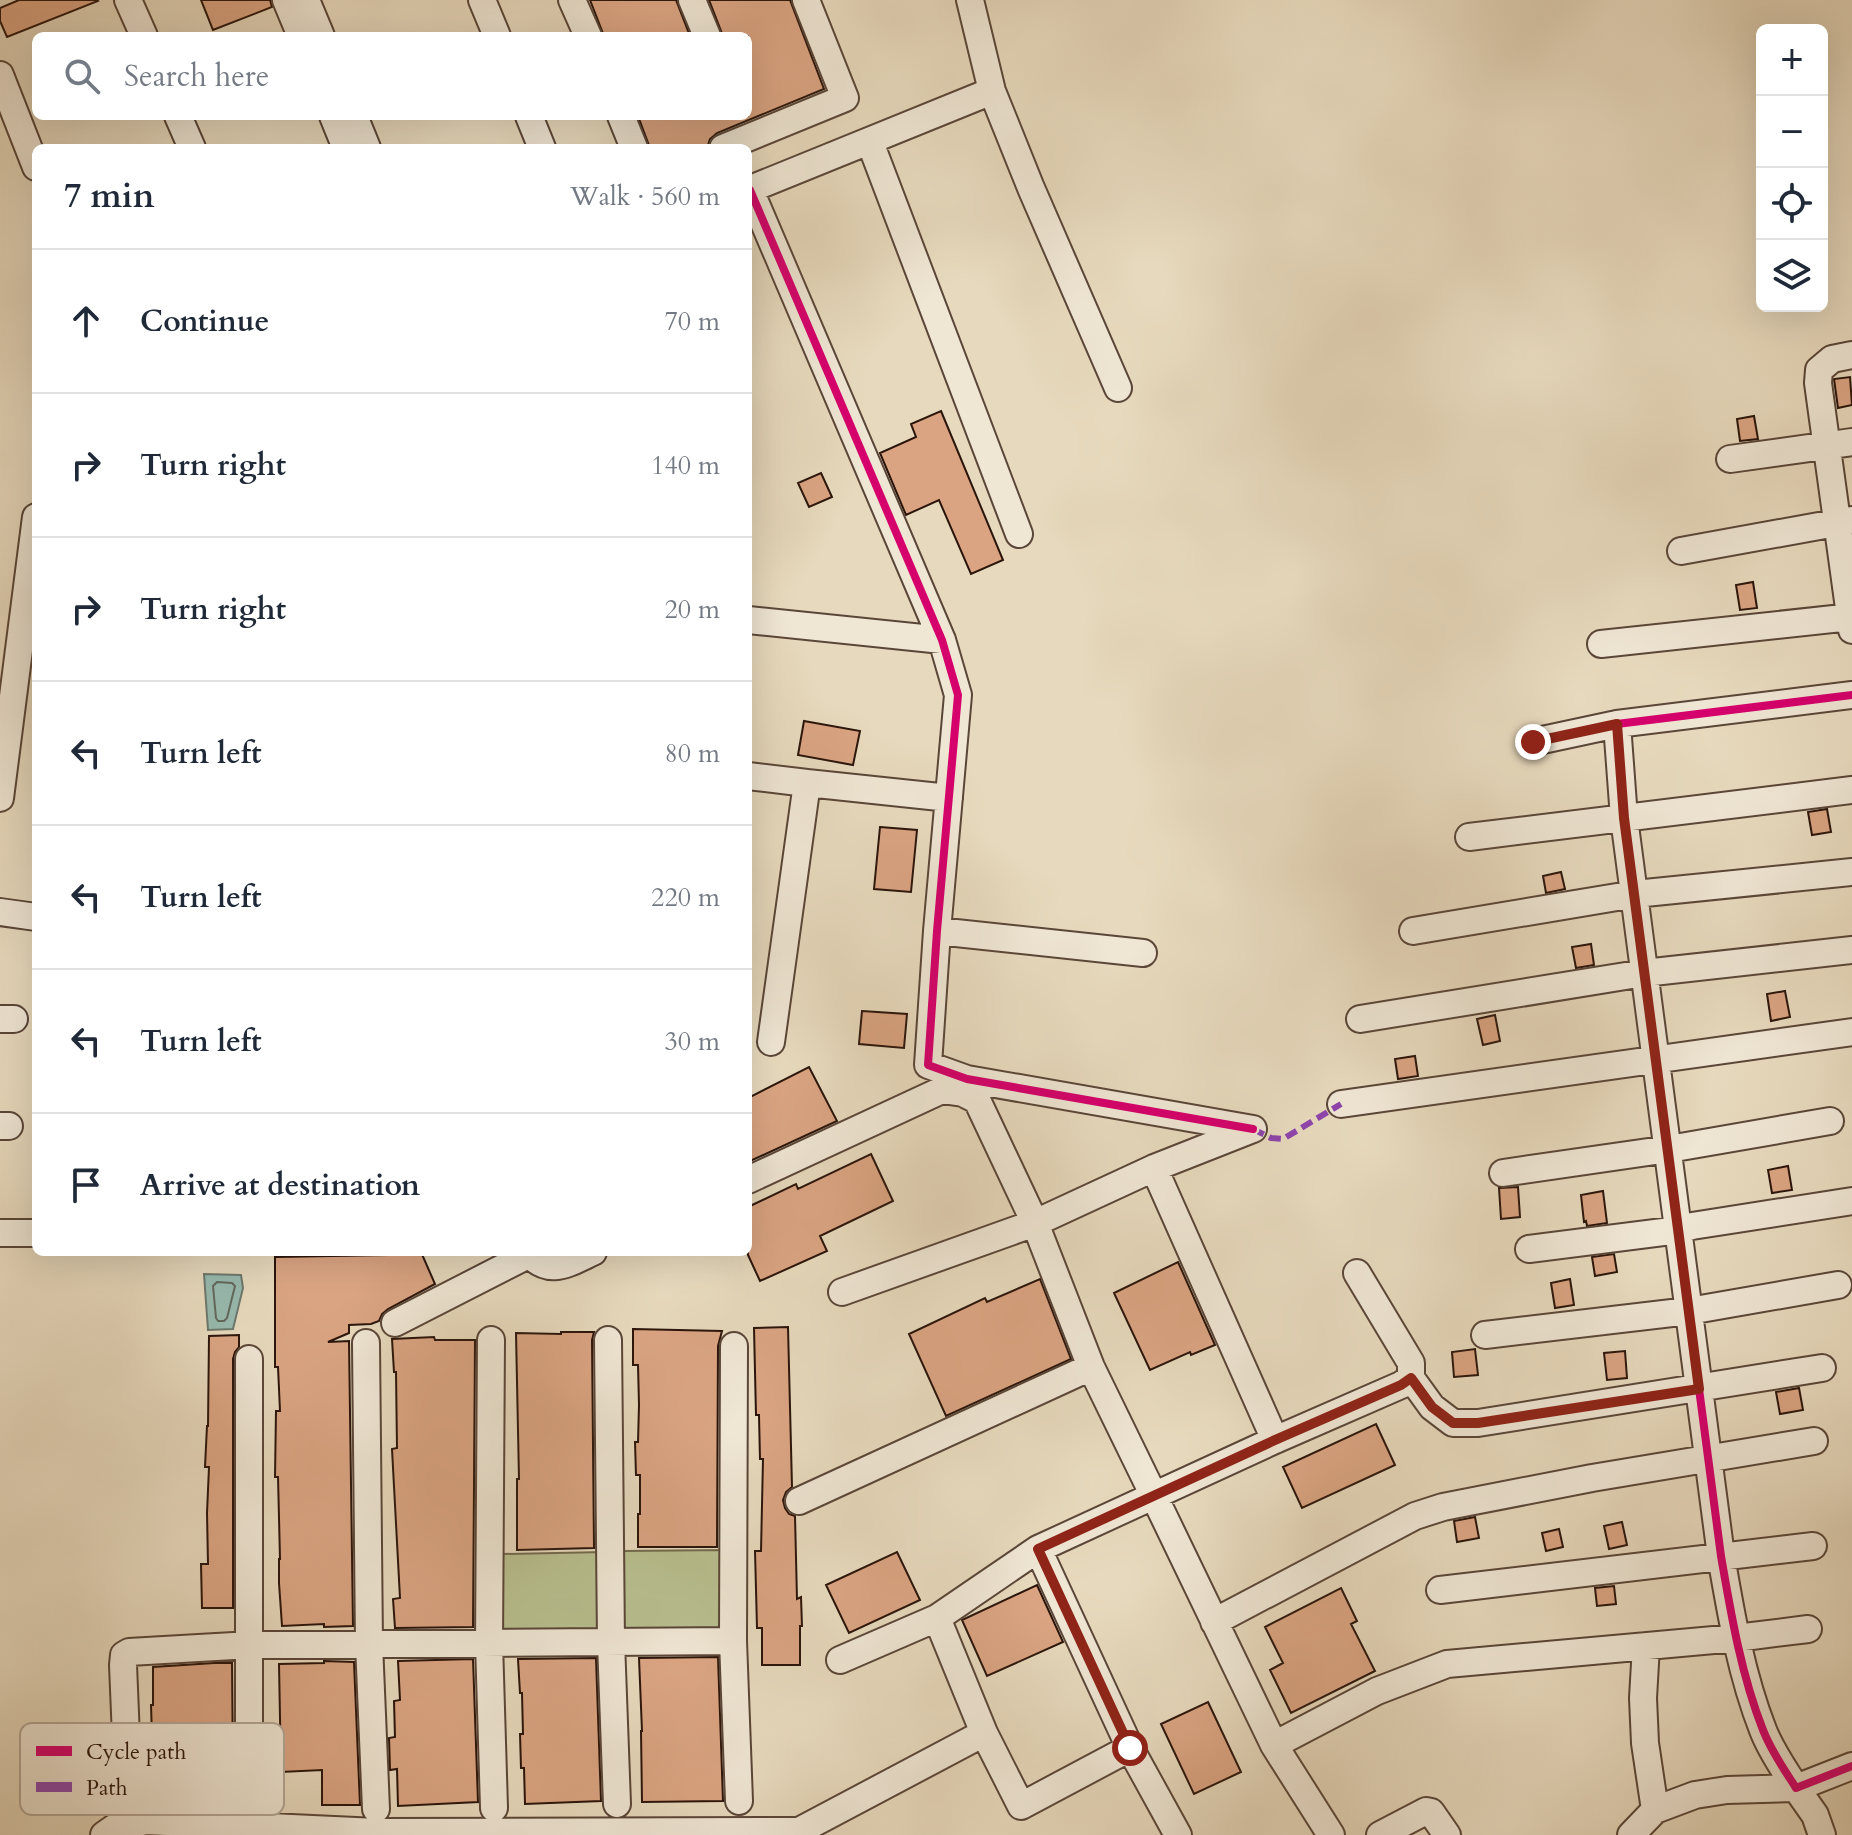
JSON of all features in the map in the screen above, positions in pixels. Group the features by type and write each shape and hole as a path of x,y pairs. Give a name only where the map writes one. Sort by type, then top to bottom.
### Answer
{"street":[{"path":"128,0 142,32"},
{"path":"286,0 299,32"},
{"path":"306,0 319,32"},
{"path":"482,0 495,32"},
{"path":"572,0 586,32"},
{"path":"692,0 705,32"},
{"path":"727,144 744,127 845,98 806,0"},
{"path":"970,0 992,91 1118,388"},
{"path":"0,75 32,157"},
{"path":"752,189 992,91"},
{"path":"180,120 190,144"},
{"path":"335,120 344,144"},
{"path":"356,120 365,144"},
{"path":"531,120 540,144"},
{"path":"623,120 632,144"},
{"path":"870,142 1019,534"},
{"path":"752,197 942,640 958,695 928,1065 967,1079 1253,1129 1154,1168 1035,1223 842,1292"},
{"path":"1601,644 1851,622 1839,443 1818,383 1819,370 1832,359 1852,355"},
{"path":"1730,459 1839,443"},
{"path":"1681,551 1845,521"},
{"path":"0,798 32,548"},
{"path":"752,620 942,640"},
{"path":"1533,742 1617,724 1852,695"},
{"path":"1617,724 1624,818 1644,973 1721,1556 1736,1638 1763,1731 1815,1815 1822,1835"},
{"path":"752,776 949,798"},
{"path":"771,1042 807,783"},
{"path":"1469,837 1852,790"},
{"path":"1413,931 1635,894 1852,872"},
{"path":"0,912 32,916"},
{"path":"937,931 1143,953"},
{"path":"1360,1019 1644,973 1852,950"},
{"path":"1341,1104 1852,1032"},
{"path":"752,1178 942,1090 963,1093 977,1100 1035,1223 1091,1367 1274,1745 1331,1835"},
{"path":"1503,1173 1830,1121"},
{"path":"1154,1168 1275,1440"},
{"path":"1529,1249 1679,1230 1852,1201"},
{"path":"0,1233 32,1233"},
{"path":"395,1323 521,1256"},
{"path":"531,1256 544,1266 560,1267 584,1256"},
{"path":"1357,1273 1411,1363 1411,1378 1432,1407 1453,1423 1478,1423 1822,1368"},
{"path":"1485,1335 1689,1311 1838,1285"},
{"path":"491,1340 489,1643 494,1808"},
{"path":"608,1340 611,1642 617,1804"},
{"path":"366,1343 369,1644 376,1809"},
{"path":"734,1346 733,1641 739,1801"},
{"path":"249,1359 249,1723"},
{"path":"799,1501 1091,1367"},
{"path":"840,1660 937,1618 1038,1549 1411,1378"},
{"path":"1214,1622 1415,1516 1443,1507 1592,1478 1814,1441"},
{"path":"1440,1590 1813,1546"},
{"path":"1038,1549 1130,1748 1178,1835"},
{"path":"937,1618 984,1733 1021,1806 1130,1748"},
{"path":"1274,1745 1377,1691 1447,1664 1808,1629"},
{"path":"125,1723 124,1655 135,1651 251,1645 733,1641"},
{"path":"1646,1646 1643,1698 1645,1743 1655,1810"},
{"path":"104,1835 114,1828 146,1821 377,1832 799,1831 984,1733"},
{"path":"1631,1835 1655,1810 1695,1795 1727,1790 1796,1788 1852,1766"},
{"path":"1380,1835 1426,1811 1431,1812 1447,1835"},
{"path":"248,1826 249,1815"}],"green space":[{"path":"728,1550 729,1632 623,1633 623,1551"},
{"path":"604,1552 605,1630 503,1632 503,1554"}],"water":[{"path":"204,1274 241,1275 243,1288 233,1329 208,1330"}],"building":[{"path":"19,0 98,1 7,37 0,21 0,8"},
{"path":"201,0 270,0 272,7 213,30"},
{"path":"590,0 676,0 688,32 602,32"},
{"path":"709,0 790,0 824,89 752,119 752,32 721,32"},
{"path":"640,120 749,120 717,133 708,144 648,144"},
{"path":"1850,377 1852,405 1838,408 1834,379"},
{"path":"941,411 1003,560 971,574 939,500 906,515 880,453 916,437 911,424"},
{"path":"1754,416 1758,439 1740,441 1737,419"},
{"path":"821,473 832,497 809,507 798,483"},
{"path":"1753,582 1757,608 1740,610 1736,585"},
{"path":"804,721 860,731 853,765 798,755"},
{"path":"1827,809 1831,832 1812,835 1808,812"},
{"path":"880,827 917,830 911,892 874,889"},
{"path":"1561,872 1565,889 1546,893 1543,876"},
{"path":"1591,944 1594,965 1576,968 1572,947"},
{"path":"1785,991 1790,1017 1771,1021 1767,994"},
{"path":"862,1011 907,1014 904,1048 859,1044"},
{"path":"1495,1015 1500,1041 1483,1045 1477,1019"},
{"path":"1415,1056 1418,1076 1398,1079 1395,1059"},
{"path":"809,1067 837,1121 752,1160 752,1096"},
{"path":"871,1154 893,1201 820,1236 827,1251 760,1281 748,1256 752,1256 752,1205 796,1184 798,1189"},
{"path":"1788,1166 1792,1190 1772,1193 1768,1170"},
{"path":"1518,1187 1520,1217 1501,1219 1499,1188"},
{"path":"1603,1191 1607,1223 1587,1226 1581,1195"},
{"path":"1614,1254 1617,1272 1595,1276 1592,1257"},
{"path":"423,1256 435,1284 388,1309 379,1321 349,1325 349,1333 328,1342 349,1341 353,1626 282,1626 278,1477 275,1477 276,1411 280,1411 278,1367 275,1367 275,1257"},
{"path":"1178,1262 1215,1345 1191,1355 1190,1352 1150,1370 1114,1293"},
{"path":"1040,1279 1071,1359 946,1416 909,1334 985,1298 987,1302"},
{"path":"1570,1279 1574,1305 1555,1308 1551,1283"},
{"path":"788,1327 792,1487 783,1500 789,1514 795,1516 797,1599 801,1597 802,1626 800,1665 762,1665 762,1628 757,1628 755,1551 761,1551 763,1459 760,1459 759,1415 756,1415 754,1328"},
{"path":"633,1329 722,1331 718,1346 717,1547 638,1547 640,1475 636,1475 635,1442 638,1442 639,1405 638,1365 633,1365"},
{"path":"594,1332 594,1548 517,1550 516,1333"},
{"path":"239,1335 239,1347 233,1359 233,1608 202,1608 201,1564 208,1564 209,1467 205,1467 209,1336"},
{"path":"434,1337 435,1340 475,1340 473,1627 395,1628 393,1599 400,1598 392,1449 397,1448 396,1372 392,1339"},
{"path":"1475,1349 1478,1375 1454,1377 1452,1352"},
{"path":"1625,1351 1627,1378 1607,1380 1604,1353"},
{"path":"1799,1388 1803,1410 1780,1414 1776,1392"},
{"path":"1376,1424 1395,1465 1302,1508 1283,1467"},
{"path":"1475,1517 1479,1538 1457,1542 1454,1521"},
{"path":"1622,1522 1627,1545 1609,1549 1604,1526"},
{"path":"1559,1529 1563,1547 1546,1551 1542,1533"},
{"path":"897,1552 920,1600 849,1633 826,1585"},
{"path":"1037,1585 1063,1642 987,1676 962,1620"},
{"path":"1614,1586 1616,1604 1597,1606 1595,1588"},
{"path":"1341,1588 1357,1621 1351,1624 1375,1671 1291,1713 1270,1670 1283,1663 1265,1627"},
{"path":"718,1657 723,1801 642,1802 639,1658"},
{"path":"596,1658 601,1801 525,1804 518,1659"},
{"path":"473,1659 478,1802 398,1806 397,1769 390,1770 389,1738 395,1737 394,1701 400,1700 398,1661"},
{"path":"354,1662 360,1805 322,1805 322,1770 284,1772 279,1664"},
{"path":"232,1663 233,1723 152,1723 153,1667"},
{"path":"1208,1702 1241,1772 1194,1794 1161,1724"}],"marked path":[{"path":"1253,1129 1271,1138 1283,1139 1341,1104"}],"cycle path":[{"path":"752,195 942,640 958,695 928,1065 967,1079 1253,1129"},
{"path":"1852,695 1617,724 1624,818 1721,1556 1738,1644 1763,1730 1796,1788 1852,1766"}],"route":[{"path":"1130,1748 1038,1549 1411,1378 1432,1407 1453,1423 1478,1423 1699,1389 1624,818 1617,724 1533,742"}]}
